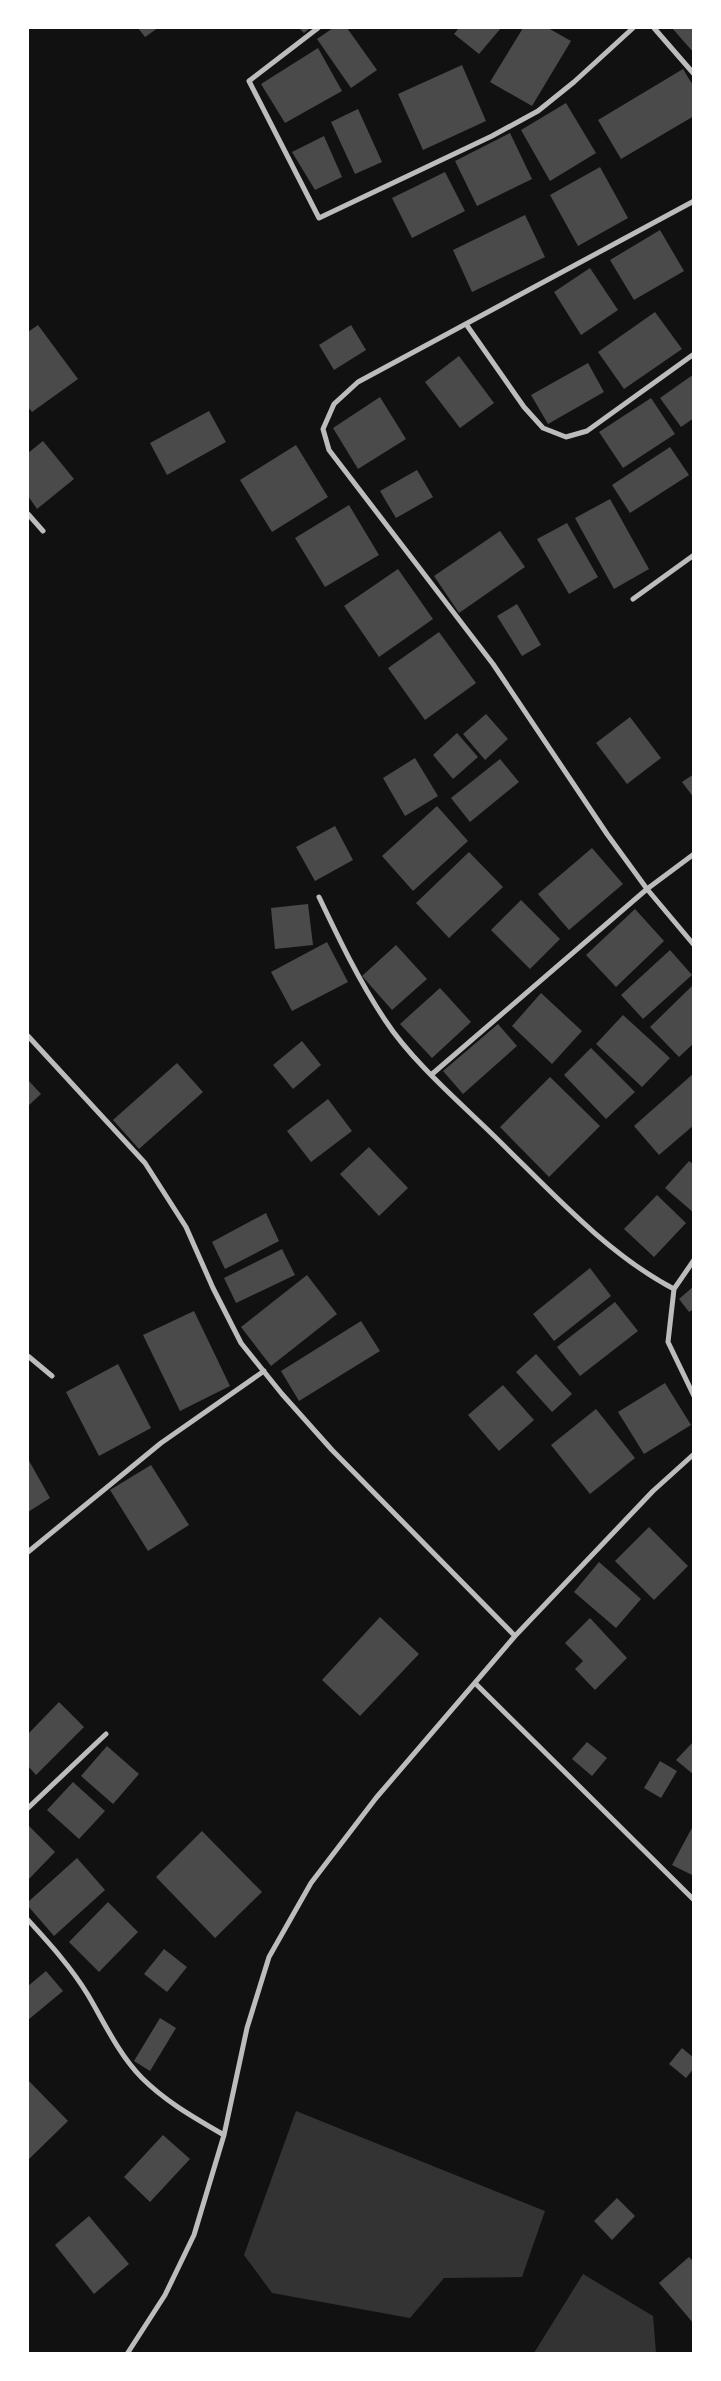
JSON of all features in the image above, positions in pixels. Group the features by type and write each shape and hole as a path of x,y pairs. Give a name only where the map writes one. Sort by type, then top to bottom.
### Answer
{"street":[{"path":"318,28 249,81 319,218 492,136 538,111 574,82 633,28"},
{"path":"654,28 694,74"},
{"path":"694,201 358,382 334,404 323,428 329,450 493,664 607,834 647,889 694,945"},
{"path":"466,324 524,407 543,428 566,436 587,431 694,354"},
{"path":"28,514 43,531"},
{"path":"633,599 694,556"},
{"path":"431,1075 647,889 694,854"},
{"path":"319,897 350,963 386,1022 431,1075 615,1249 648,1275 674,1289"},
{"path":"28,1036 146,1162 186,1227 213,1288 241,1343 332,1450 515,1636"},
{"path":"694,1260 674,1289 668,1342 694,1396"},
{"path":"28,1356 52,1376"},
{"path":"28,1552 161,1443 264,1371"},
{"path":"129,2353 165,2295 194,2235 224,2135 247,2028 274,1948 316,1875 376,1798 476,1684 515,1636 653,1491 694,1454"},
{"path":"476,1684 694,1900"},
{"path":"28,1808 106,1734"},
{"path":"28,1920 54,1948 86,1992 113,2038 141,2078 174,2105 224,2135"}],"shaded area":[{"path":"296,2111 545,2211 522,2277 444,2278 410,2318 272,2293 244,2255"},
{"path":"583,2274 653,2316 656,2353 534,2353"}],"building":[{"path":"138,28 158,28 145,37"},
{"path":"299,28 310,28 304,33"},
{"path":"333,28 347,28 377,70 351,88 317,39"},
{"path":"459,28 501,28 479,54 454,34"},
{"path":"523,28 548,28 571,41 532,106 490,82"},
{"path":"672,28 694,28 694,53"},
{"path":"318,48 342,91 285,123 261,84"},
{"path":"462,65 486,121 423,150 398,94"},
{"path":"683,69 694,87 694,116 621,159 598,120"},
{"path":"566,103 596,153 550,181 521,130"},
{"path":"358,109 382,162 355,174 331,122"},
{"path":"510,133 532,179 477,206 455,161"},
{"path":"324,136 342,177 315,190 292,152"},
{"path":"600,167 628,218 578,246 550,195"},
{"path":"445,172 465,211 412,238 392,198"},
{"path":"525,215 545,257 472,292 453,250"},
{"path":"660,230 684,271 634,300 610,260"},
{"path":"590,268 618,310 581,335 554,292"},
{"path":"655,312 682,349 624,389 598,352"},
{"path":"38,325 78,379 32,412 28,407 28,332"},
{"path":"351,325 366,350 334,370 319,345"},
{"path":"459,356 494,403 460,428 425,382"},
{"path":"588,363 604,392 548,424 531,395"},
{"path":"694,374 694,418 681,427 660,398"},
{"path":"380,397 406,439 358,469 333,428"},
{"path":"651,398 675,434 623,468 599,432"},
{"path":"209,411 226,442 167,475 150,443"},
{"path":"43,441 74,479 37,509 28,496 28,453"},
{"path":"296,445 328,497 272,532 240,480"},
{"path":"670,447 689,475 630,513 612,485"},
{"path":"417,470 433,497 396,518 380,491"},
{"path":"610,499 649,569 614,589 575,518"},
{"path":"349,505 379,555 325,587 295,538"},
{"path":"567,523 598,577 569,594 537,539"},
{"path":"500,531 525,567 459,613 434,576"},
{"path":"398,569 433,619 379,657 344,606"},
{"path":"517,604 541,645 522,656 497,616"},
{"path":"439,632 476,683 425,720 388,668"},
{"path":"486,714 508,739 485,760 463,734"},
{"path":"630,717 661,758 627,784 596,743"},
{"path":"457,733 478,757 453,779 433,755"},
{"path":"415,758 438,796 405,816 383,778"},
{"path":"500,759 519,782 470,822 451,798"},
{"path":"694,774 694,798 682,782"},
{"path":"437,806 468,841 413,891 382,856"},
{"path":"335,826 353,860 315,881 296,847"},
{"path":"592,848 623,884 569,930 538,894"},
{"path":"469,852 503,887 449,938 416,903"},
{"path":"521,900 560,939 530,969 491,930"},
{"path":"308,904 313,945 275,949 271,908"},
{"path":"635,909 664,941 616,987 586,955"},
{"path":"327,942 348,982 292,1011 271,972"},
{"path":"396,945 427,979 392,1010 362,976"},
{"path":"670,950 692,975 643,1019 621,995"},
{"path":"694,984 694,1043 679,1057 650,1027"},
{"path":"440,988 471,1022 432,1058 400,1024"},
{"path":"541,993 582,1031 552,1064 512,1026"},
{"path":"623,1015 670,1058 642,1087 596,1044"},
{"path":"498,1024 517,1046 463,1094 443,1071"},
{"path":"302,1041 321,1065 293,1089 273,1065"},
{"path":"591,1048 635,1092 606,1119 564,1075"},
{"path":"177,1063 203,1092 139,1149 113,1120"},
{"path":"694,1073 694,1125 659,1155 634,1126"},
{"path":"550,1077 600,1126 549,1177 500,1127"},
{"path":"28,1080 41,1094 28,1106"},
{"path":"328,1099 352,1131 311,1162 287,1131"},
{"path":"369,1147 408,1188 379,1216 340,1174"},
{"path":"689,1161 694,1165 694,1213 665,1188"},
{"path":"657,1195 686,1223 654,1257 624,1229"},
{"path":"266,1213 279,1241 225,1269 212,1242"},
{"path":"282,1249 295,1275 236,1303 224,1278"},
{"path":"590,1268 611,1296 554,1341 533,1314"},
{"path":"307,1275 337,1314 271,1366 241,1327"},
{"path":"694,1286 694,1309 689,1312 679,1299"},
{"path":"615,1302 638,1331 580,1376 557,1347"},
{"path":"194,1311 230,1386 180,1411 143,1335"},
{"path":"361,1321 380,1351 299,1401 281,1371"},
{"path":"536,1354 572,1394 552,1412 516,1372"},
{"path":"118,1364 151,1428 99,1456 66,1392"},
{"path":"665,1383 691,1425 644,1454 618,1412"},
{"path":"503,1385 534,1420 499,1451 468,1415"},
{"path":"596,1409 635,1458 590,1494 551,1445"},
{"path":"28,1459 50,1498 28,1512"},
{"path":"151,1465 189,1525 148,1551 110,1490"},
{"path":"649,1527 688,1566 654,1600 615,1561"},
{"path":"599,1562 641,1599 616,1628 574,1592"},
{"path":"380,1617 419,1654 360,1716 322,1680"},
{"path":"590,1618 627,1658 595,1690 575,1669 583,1661 565,1643"},
{"path":"59,1702 84,1727 36,1775 28,1766 28,1734"},
{"path":"694,1741 694,1775 676,1760"},
{"path":"587,1742 607,1758 592,1776 572,1759"},
{"path":"107,1746 139,1774 113,1804 81,1776"},
{"path":"660,1761 677,1771 661,1798 644,1788"},
{"path":"73,1782 105,1811 79,1839 47,1810"},
{"path":"694,1824 694,1876 672,1865"},
{"path":"28,1825 55,1852 28,1880"},
{"path":"202,1831 262,1892 215,1938 156,1877"},
{"path":"77,1858 105,1890 54,1936 28,1906 28,1902"},
{"path":"108,1902 138,1932 99,1972 69,1942"},
{"path":"164,1949 187,1967 167,1992 144,1974"},
{"path":"46,1971 63,1991 28,2020 28,1986"},
{"path":"160,2018 176,2028 150,2071 134,2061"},
{"path":"682,2048 694,2058 694,2068 686,2078 669,2064"},
{"path":"28,2080 68,2121 28,2160"},
{"path":"163,2135 190,2159 150,2202 124,2177"},
{"path":"617,2198 635,2216 612,2240 594,2221"},
{"path":"89,2216 129,2264 94,2294 55,2245"},
{"path":"689,2257 694,2262 694,2324 659,2283"}]}
